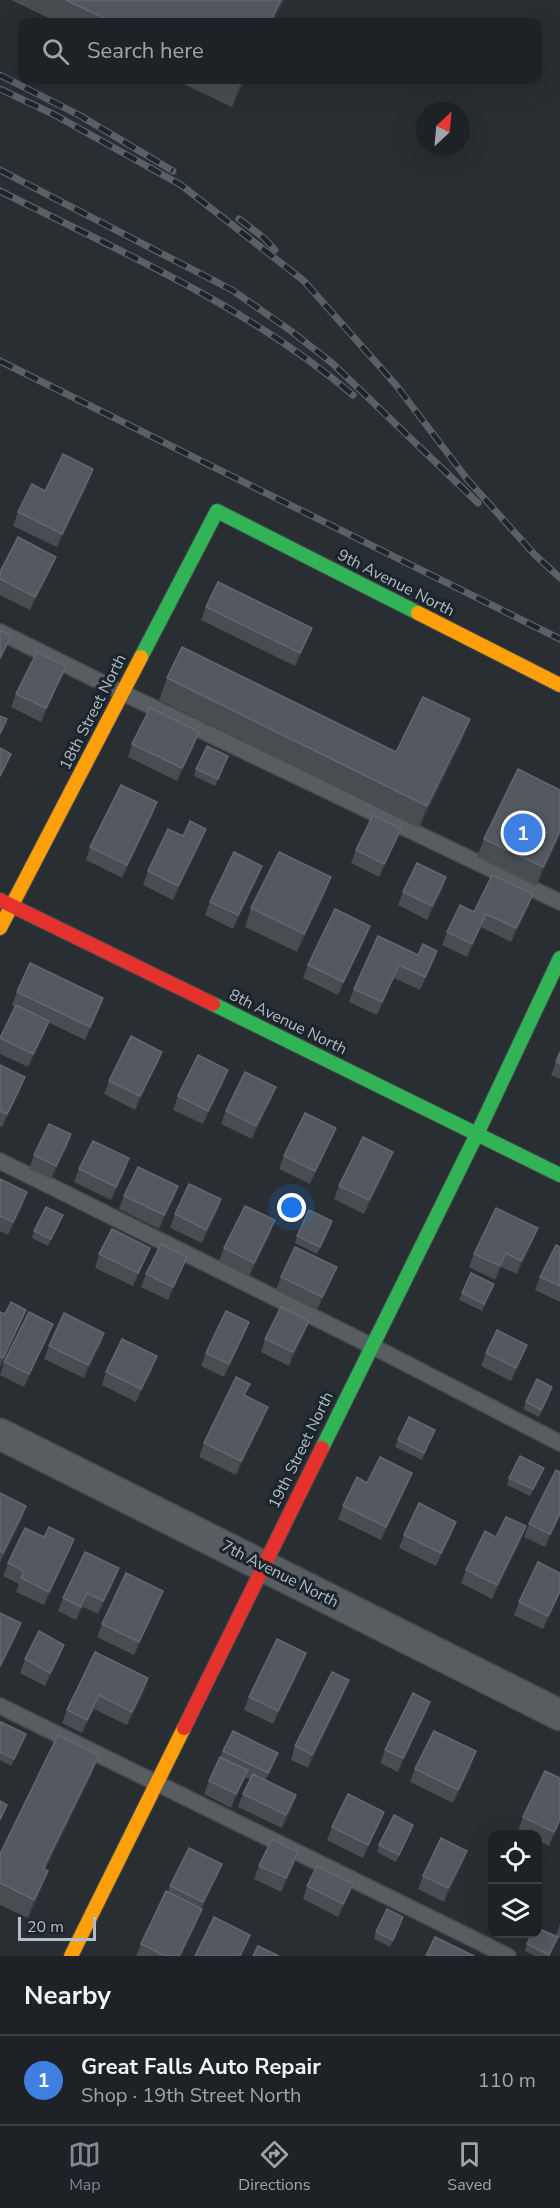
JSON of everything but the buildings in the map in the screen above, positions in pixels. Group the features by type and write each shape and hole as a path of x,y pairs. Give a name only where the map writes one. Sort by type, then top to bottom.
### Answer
{"street":[{"name":"9th Avenue North","path":"217,511 560,685"},
{"name":"18th Street North","path":"0,928 6,903 217,511"},
{"name":"8th Avenue North","path":"6,903 560,1174"},
{"name":"19th Street North","path":"71,1956 478,1132 560,958"},
{"name":"7th Avenue North","path":"0,1434 560,1715"}],"lane":[{"path":"0,632 121,693 560,902"},
{"path":"0,1161 372,1346 560,1443"},
{"path":"0,1706 508,1956"}],"railway":[{"path":"0,75 79,115 173,171"},
{"path":"0,89 53,114 181,185 304,281 396,385 467,479 534,554 560,578"},
{"path":"0,170 232,290 291,331 332,363 478,503"},
{"path":"0,191 137,259 228,308 313,363 353,395"},
{"path":"239,219 264,238 275,250"},
{"path":"0,361 560,639"}],"traffic: fast":[{"path":"141,657 217,511 418,613"},
{"path":"322,1448 478,1132 560,958"},
{"path":"213,1004 560,1175"}],"traffic: slow":[{"path":"418,613 560,685"},
{"path":"0,928 141,657"},
{"path":"71,1956 184,1728"}],"traffic: jam":[{"path":"0,900 213,1004"},
{"path":"184,1728 322,1448"}],"place":[{"name":"Great Falls Auto Repair","path":"523,833"}]}
